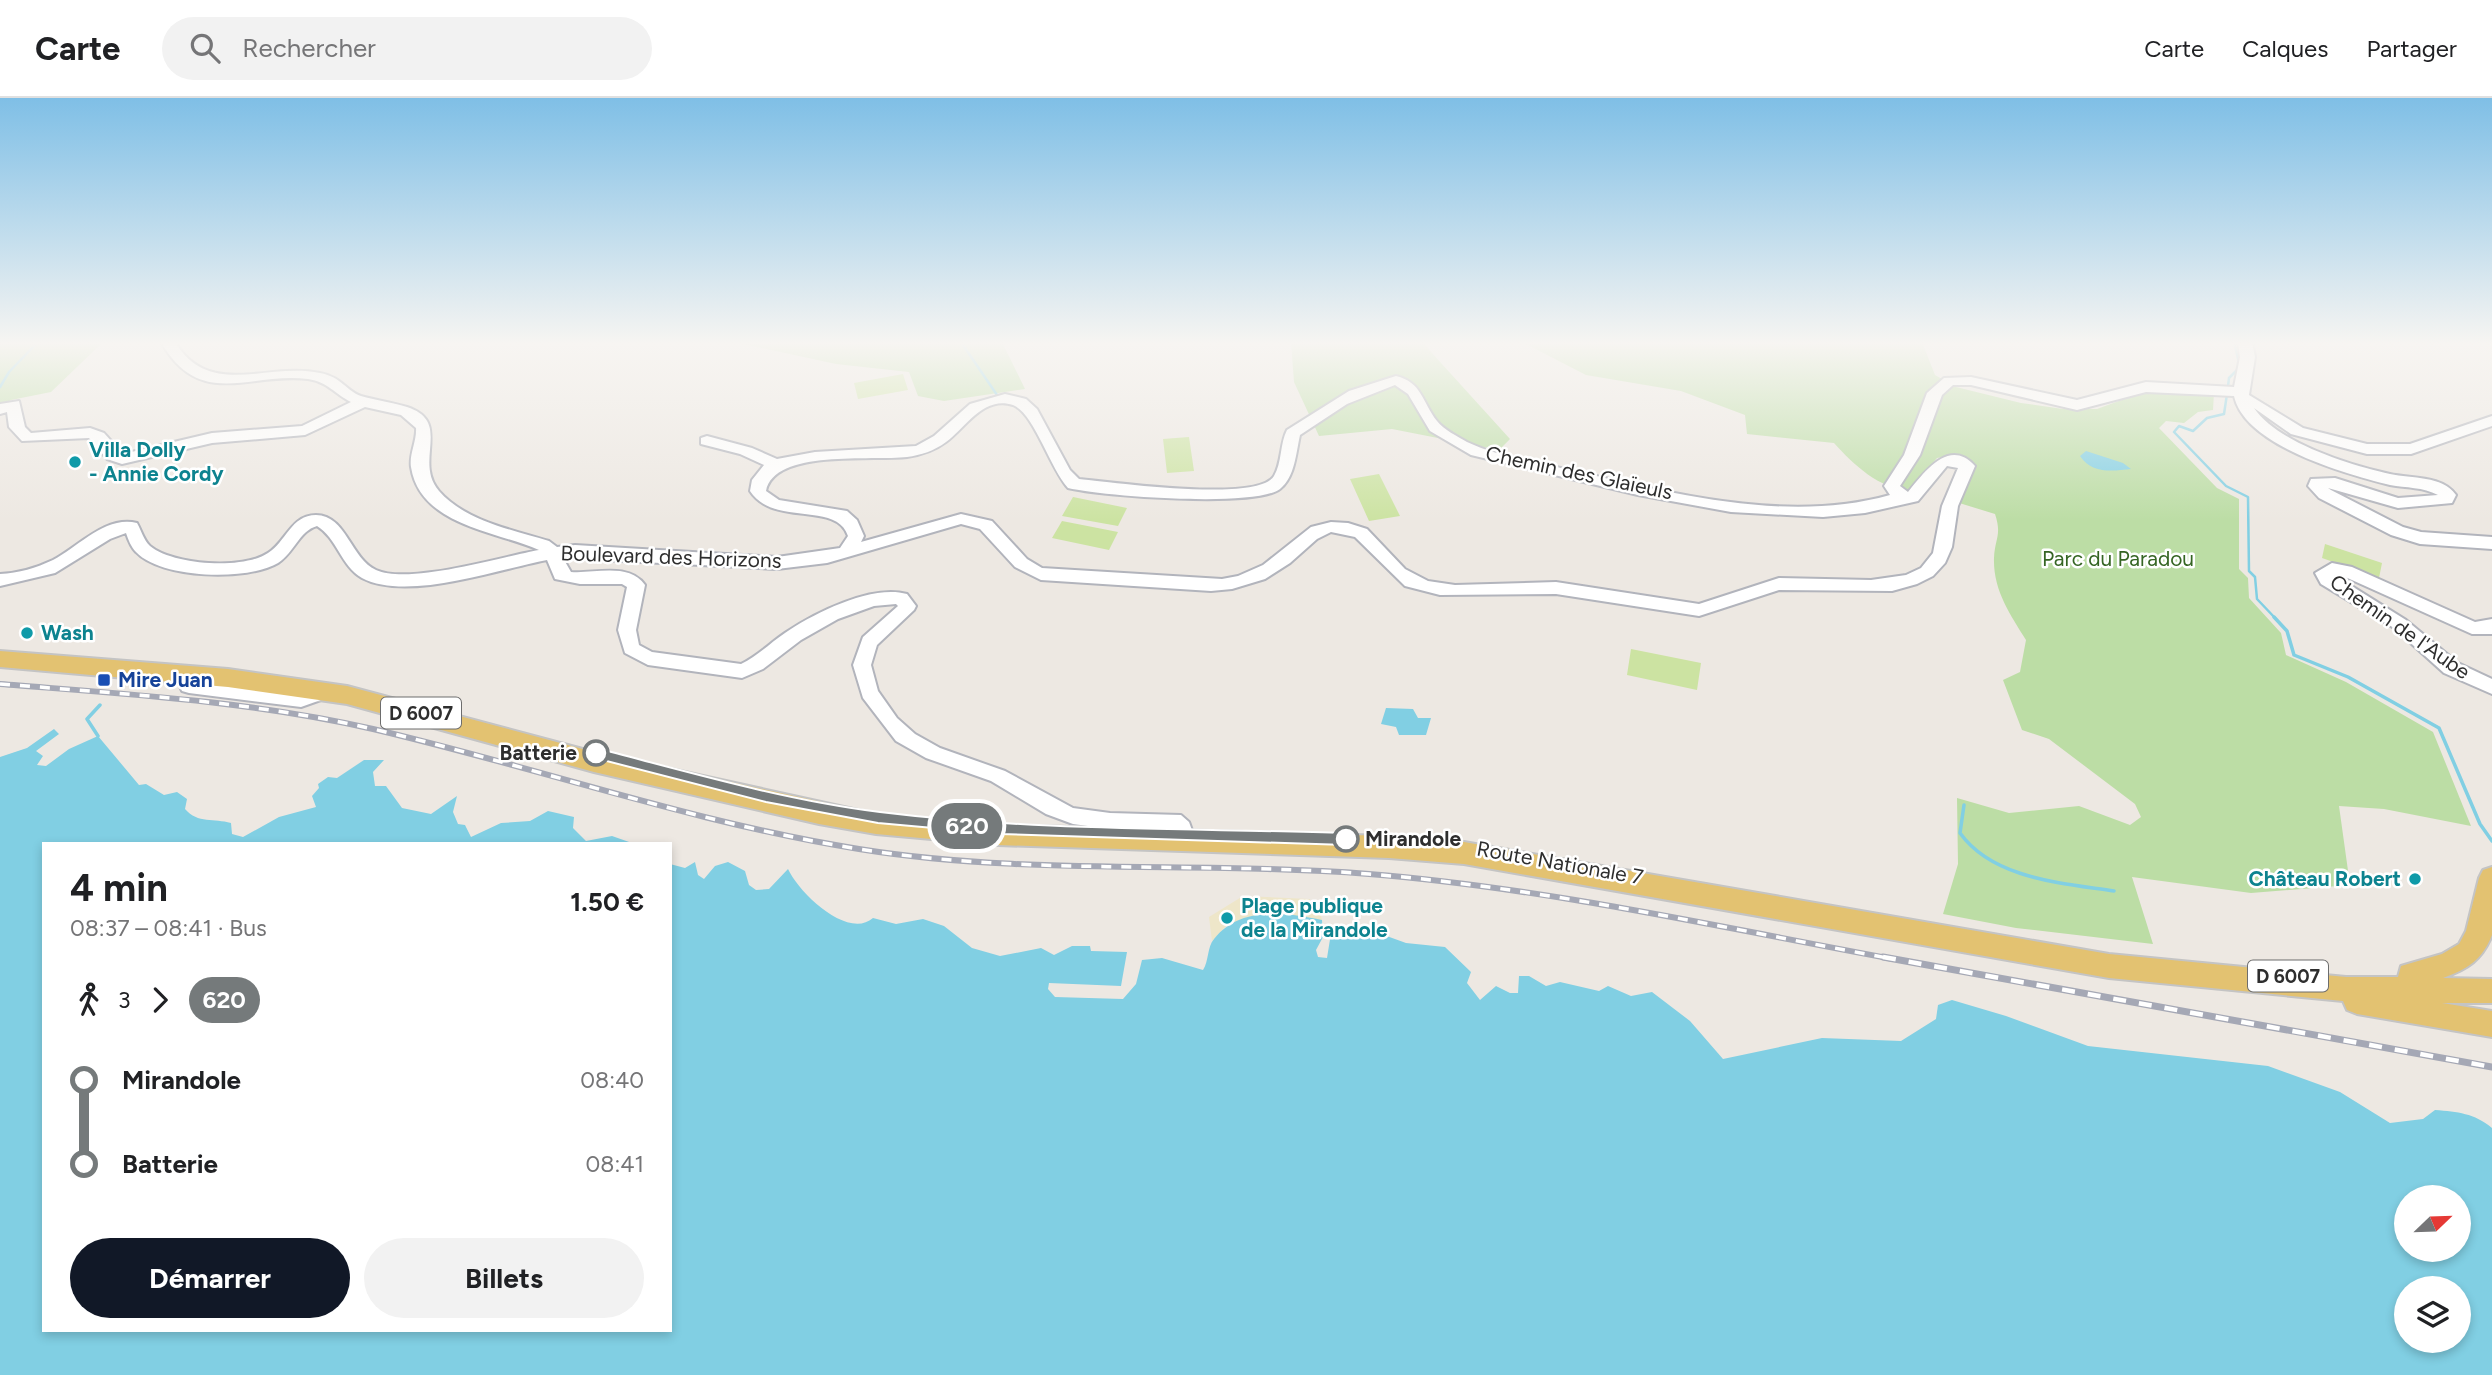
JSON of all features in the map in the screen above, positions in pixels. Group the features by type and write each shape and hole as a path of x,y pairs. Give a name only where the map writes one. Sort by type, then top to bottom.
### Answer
{"main road":[{"name":"Route Nationale 7","path":"0,656 287,679 401,698 701,781 878,818 1000,829 1369,839 1464,846 2168,970"},
{"name":"Route Nationale 7","path":"0,656 187,680 325,691 393,706 537,747 652,775 819,814 876,824 998,835 1375,846 1464,853 2047,957 2277,984"},
{"path":"2411,975 2466,956 2474,948 2480,938 2491,882"},
{"name":"D 6007","path":"2168,970 2263,975 2492,978"},
{"name":"D 6007","path":"2277,984 2346,989 2492,990"},
{"path":"2277,984 2395,1009 2492,1024"}],"street":[{"path":"0,409 13,404 13,422 20,434 28,438 90,433 98,436 113,456 122,458 212,438 305,430 365,402"},
{"path":"369,402 397,407 424,426 419,468 427,487 445,507 458,515 543,545 552,552 561,575 572,580 630,578 636,585 627,630 631,648 648,659 731,671 755,667 795,635 857,605 882,597 901,598 907,606 905,610 873,636 860,659 862,676 869,694 901,734 934,752 998,776 1069,815 1090,819 1174,821 1182,828 1184,836"},
{"name":"Chemin des Glaïeuls","path":"777,465 791,460 919,450 937,444 968,412 982,403 993,402"},
{"name":"Chemin des Glaïeuls","path":"1010,402 1029,408 1040,420 1059,469 1074,484 1088,488 1134,488 1216,496 1254,493 1272,487 1282,477 1293,433 1341,402"},
{"name":"Chemin des Glaïeuls","path":"1421,402 1429,421 1443,434 1465,447 1629,487 1780,510 1826,511 1900,496"},
{"path":"1900,496 1892,486 1912,456 1932,402"},
{"path":"2061,402 2077,405 2090,402"},
{"path":"2243,402 2260,424 2301,449 2385,479 2442,490 2448,495 2446,499 2408,504 2390,502 2334,484 2317,483 2316,486 2325,494 2397,531 2420,538 2492,543"},
{"path":"2255,402 2297,431 2367,449 2411,449 2492,421"},
{"path":"707,441 746,451 777,465 761,478 757,488 760,497 771,505 842,515 854,526 856,536 848,548"},
{"name":"Boulevard des Horizons","path":"0,580 33,574 61,563 119,527 131,527 147,552 166,560 223,570 255,566 273,559 287,546 300,526 317,520 325,521 333,529 350,559 365,573 382,579 418,578 552,552 777,563 827,556 848,548 961,519 975,519 1002,536 1030,569 1058,577 1211,585 1239,582 1262,573 1285,559 1310,534 1330,527 1357,530 1372,540 1388,563 1404,578 1422,586 1469,592 1530,586 1699,610 1720,607 1767,586 1791,583 1831,587 1876,586 1925,575 1941,555 1949,507 1967,466 1954,460 1942,462 1912,497 1900,496"},
{"name":"Chemin de l'Aube","path":"2492,625 2485,630 2472,628 2346,571 2332,569 2324,573 2327,580 2400,624 2451,668 2492,687"},
{"path":"187,680 301,700 325,691"}],"green space":[{"path":"1303,402 1476,402 1510,439 1499,450 1392,429 1319,436"},
{"name":"Parc du Paradou","path":"1709,402 2015,402 2063,409 2097,409 2117,402 2213,402 2213,410 2198,412 2184,423 2166,421 2159,428 2217,488 2239,499 2239,569 2248,578 2249,598 2281,633 2286,655 2346,682 2433,732 2471,826 2384,809 2339,806 2350,885 2251,893 2132,877 2153,944 2016,928 1943,914 1958,864 1957,798 2009,813 2079,806 2130,825 2141,817 2135,804 2049,739 2022,730 2003,680 2020,672 2026,640 1996,581 1994,558 1998,527 1995,514 1956,502 1972,464 1954,455 1937,458 1910,490 1899,489 1868,474 1834,443 1747,434 1745,415"},
{"path":"1189,437 1194,471 1167,473 1163,439"},
{"path":"1379,474 1400,516 1369,521 1350,479"},
{"path":"1073,497 1127,508 1118,526 1062,516"},
{"path":"1062,521 1118,532 1109,550 1052,538"},
{"path":"2325,544 2382,563 2379,578 2322,558"},
{"path":"1631,649 1701,663 1697,690 1627,675"}],"sand":[{"name":"Plage publique de la Mirandole","path":"1243,896 1310,899 1310,903 1318,904 1322,920 1262,913 1226,926 1212,941 1209,917"}],"water":[{"path":"2086,451 2123,463 2131,469 2096,469 2080,456"},
{"path":"1386,708 1413,709 1418,718 1431,718 1426,735 1399,735 1396,727 1381,724"},
{"path":"54,729 59,734 36,751 43,756 37,765 46,766 69,749 98,736 139,785 146,784 164,795 177,792 187,799 185,809 190,814 201,819 231,823 232,834 243,837 279,817 316,807 312,796 319,788 318,784 328,777 337,778 364,760 384,760 373,772 375,786 386,786 402,808 431,814 457,796 453,812 458,824 465,825 471,837 501,823 530,821 548,811 574,817 573,828 586,841 612,836 629,842 42,842 42,1332 672,1332 672,865 685,868 695,862 698,875 704,879 715,866 728,862 745,871 749,885 756,890 769,889 788,869 813,901 838,918 851,923 863,923 873,918 896,924 923,919 944,926 972,948 1000,956 1041,948 1054,955 1072,946 1090,946 1091,951 1127,952 1121,986 1049,983 1048,989 1055,997 1123,999 1136,984 1142,960 1162,958 1203,970 1210,946 1225,928 1250,916 1293,915 1322,920 1323,937 1316,950 1318,957 1327,958 1332,927 1370,930 1406,943 1445,947 1471,972 1467,983 1480,1000 1496,986 1510,993 1518,993 1519,976 1529,976 1546,986 1560,982 1599,991 1608,986 1631,996 1652,992 1690,1021 1723,1059 1822,1038 1901,1041 1936,1019 1938,1005 1952,1000 2006,1016 2088,1046 2268,1066 2340,1092 2390,1123 2423,1119 2435,1110 2465,1114 2492,1128 2492,1375 0,1375 0,757 27,748"}],"waterway":[{"path":"2226,402 2224,414 2207,418 2193,431 2179,426 2174,432 2226,486 2248,497 2249,571 2255,577 2257,599 2276,619"},
{"path":"2274,617 2287,631 2294,655 2348,677 2439,728 2480,824 2492,841"},
{"path":"98,736 87,719 100,705"},
{"path":"1964,805 1960,833 1974,848 1991,860 2030,876 2114,891"}],"railway":[{"path":"0,684 234,705 327,719 434,744 736,825 859,849 986,862 1305,870 1435,880 1632,910 1893,959"},
{"path":"1883,957 2492,1067"}],"bus line":[{"name":"620","path":"596,753 766,797 878,818 1000,829 1346,839"}],"place":[{"name":"Villa Dolly - Annie Cordy","path":"75,462"},
{"name":"Wash","path":"27,633"},
{"name":"Mire Juan","path":"104,680"},
{"name":"Batterie","path":"596,753"},
{"name":"Mirandole","path":"1346,839"},
{"name":"Château Robert","path":"2415,879"},
{"name":"Plage publique de la Mirandole","path":"1227,918"}]}
